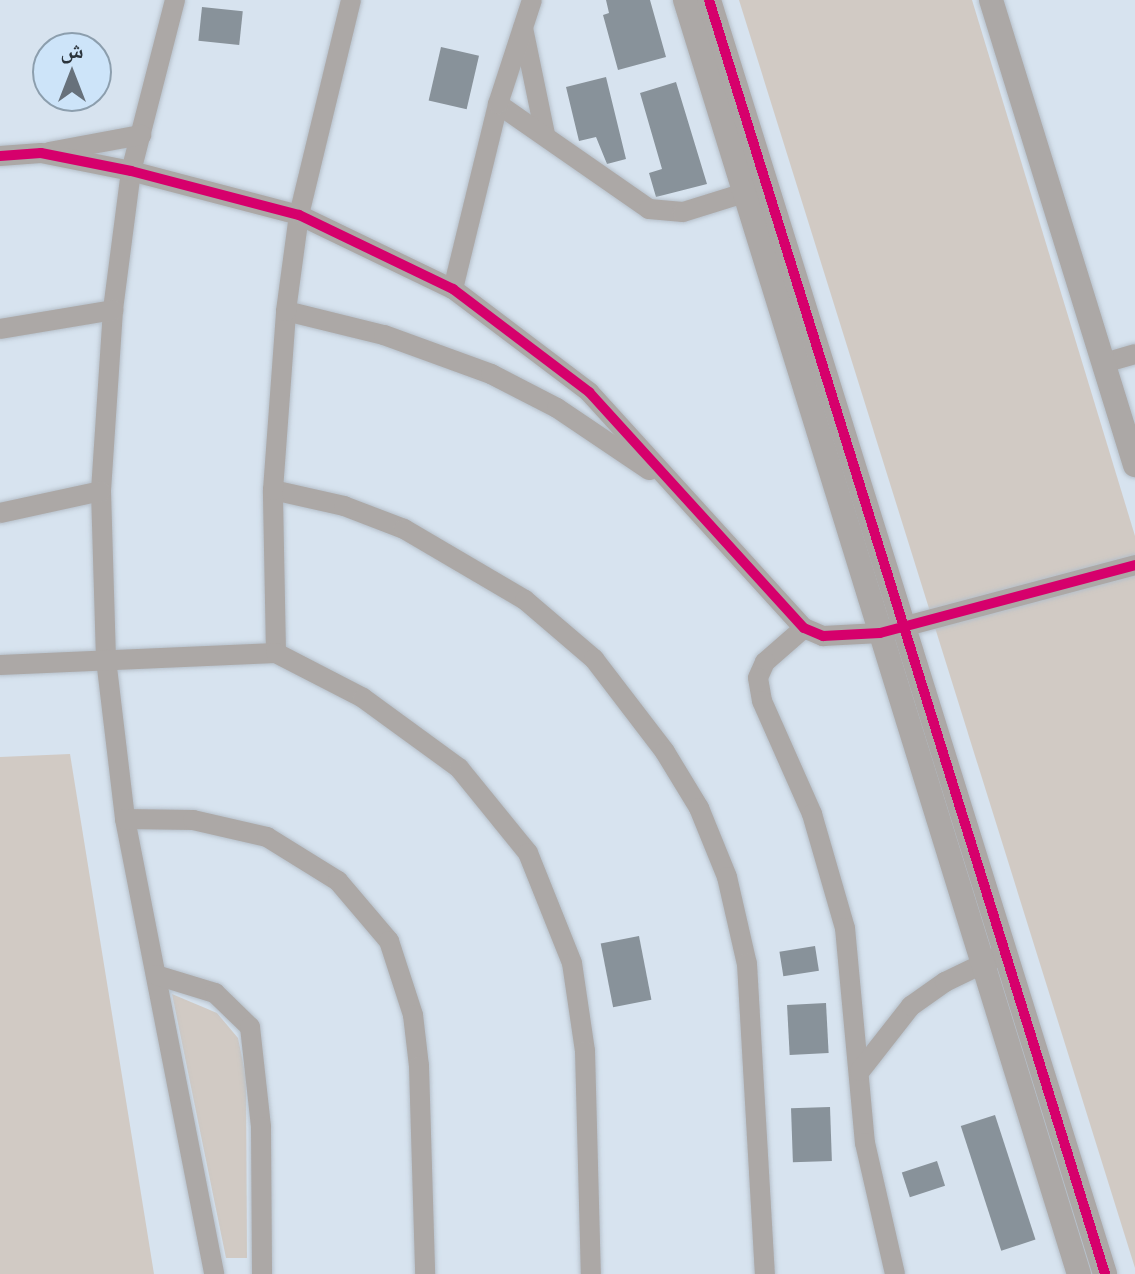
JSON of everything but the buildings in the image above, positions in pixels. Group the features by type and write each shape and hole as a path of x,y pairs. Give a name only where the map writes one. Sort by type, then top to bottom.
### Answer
{"street":[{"path":"175,0 131,171 113,310 101,491 106,659 125,819 214,1274"},
{"path":"276,653 273,490 286,311 299,215 351,0"},
{"path":"453,289 498,104 532,0"},
{"path":"685,0 755,189 892,630 993,959 1079,1274"},
{"path":"709,0 755,189"},
{"path":"991,0 1135,465"},
{"path":"523,28 545,134"},
{"path":"498,104 649,209 683,212 755,189"},
{"path":"0,156 41,153 141,135"},
{"path":"41,153 131,171 299,215 453,289 589,392 804,628 845,638 892,630 1135,565"},
{"path":"0,329 113,310"},
{"path":"286,311 384,335 491,374 557,408 678,491"},
{"path":"1104,363 1135,354"},
{"path":"273,490 344,506 404,529 525,600 594,659 665,752 699,808 727,877 747,964 765,1274"},
{"path":"0,513 101,491"},
{"path":"804,628 765,662 758,678 762,701 832,871 847,941 873,1191 895,1274"},
{"path":"0,665 276,653 415,733 467,777 528,853 567,948 579,1003 591,1274"},
{"path":"125,819 193,820 267,837 338,881 363,904 389,941 405,983 419,1066 425,1274"},
{"path":"860,1071 911,1006 993,959"},
{"path":"993,959 1105,1274"},
{"path":"156,975 215,993 250,1027 261,1127 262,1274"}],"shaded area":[{"path":"739,0 972,0 1135,536 1135,1268"},
{"path":"70,754 154,1274 0,1274 0,757"},
{"path":"172,994 217,1013 238,1038 246,1077 247,1258 226,1258"}],"cycle path":[{"path":"709,0 1105,1274"},
{"path":"0,156 41,153 131,171 299,215 453,289 589,392 804,628 823,636 880,633 1135,565"}]}
